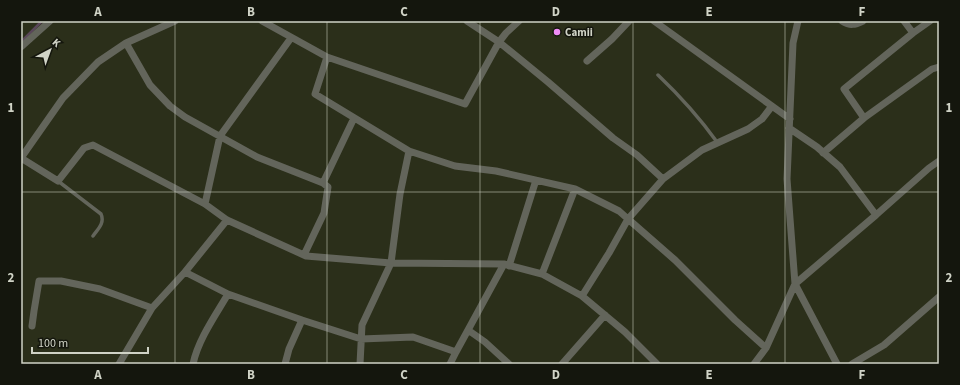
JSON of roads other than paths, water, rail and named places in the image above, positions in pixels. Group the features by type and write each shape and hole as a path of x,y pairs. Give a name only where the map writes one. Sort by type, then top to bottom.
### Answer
{"street":[{"path":"21,46 50,21"},
{"path":"175,21 126,44 98,62 63,98 21,158 58,181 84,148 93,145 205,204 227,220 304,256 391,263 506,265 542,274 582,296 625,332 656,364"},
{"path":"262,21 327,58 465,104 499,42 519,21"},
{"path":"467,21 499,42 663,179"},
{"path":"587,61 612,39 629,21"},
{"path":"654,21 790,119"},
{"path":"798,21 794,43 787,179 795,284 837,364"},
{"path":"842,21 849,25 863,21"},
{"path":"904,21 913,33"},
{"path":"864,118 844,90 913,33 930,21"},
{"path":"205,204 220,136 291,38"},
{"path":"126,44 150,85 163,99 185,117 257,157 323,183 328,187 324,213 304,256"},
{"path":"327,58 315,94 410,151 455,166 496,171 575,189 619,211 675,260 730,315 766,348"},
{"path":"823,153 864,118 932,69 939,67"},
{"path":"582,296 628,219 663,179 702,150 748,129 762,119 772,106"},
{"path":"323,183 354,118"},
{"path":"789,128 817,147 840,167 876,215"},
{"path":"360,364 362,325 391,263 400,194 410,151"},
{"path":"754,364 766,348 795,284 939,161"},
{"path":"450,364 506,265 536,180"},
{"path":"542,274 575,189"},
{"path":"119,364 152,308 186,272 227,220"},
{"path":"186,272 228,294 361,339 413,337 456,352"},
{"path":"32,326 39,281 61,281 100,289 152,308"},
{"path":"193,364 194,357 201,340 228,294"},
{"path":"852,364 884,345 939,297"},
{"path":"562,364 605,315"},
{"path":"285,364 289,349 302,320"},
{"path":"468,330 485,342 509,364"}],"lane":[{"path":"658,75 693,110 717,142"},
{"path":"58,181 102,214 102,223 93,236"}],"waterway":[{"path":"21,42 42,21"}],"place":[{"name":"Camii","path":"557,32"}]}
